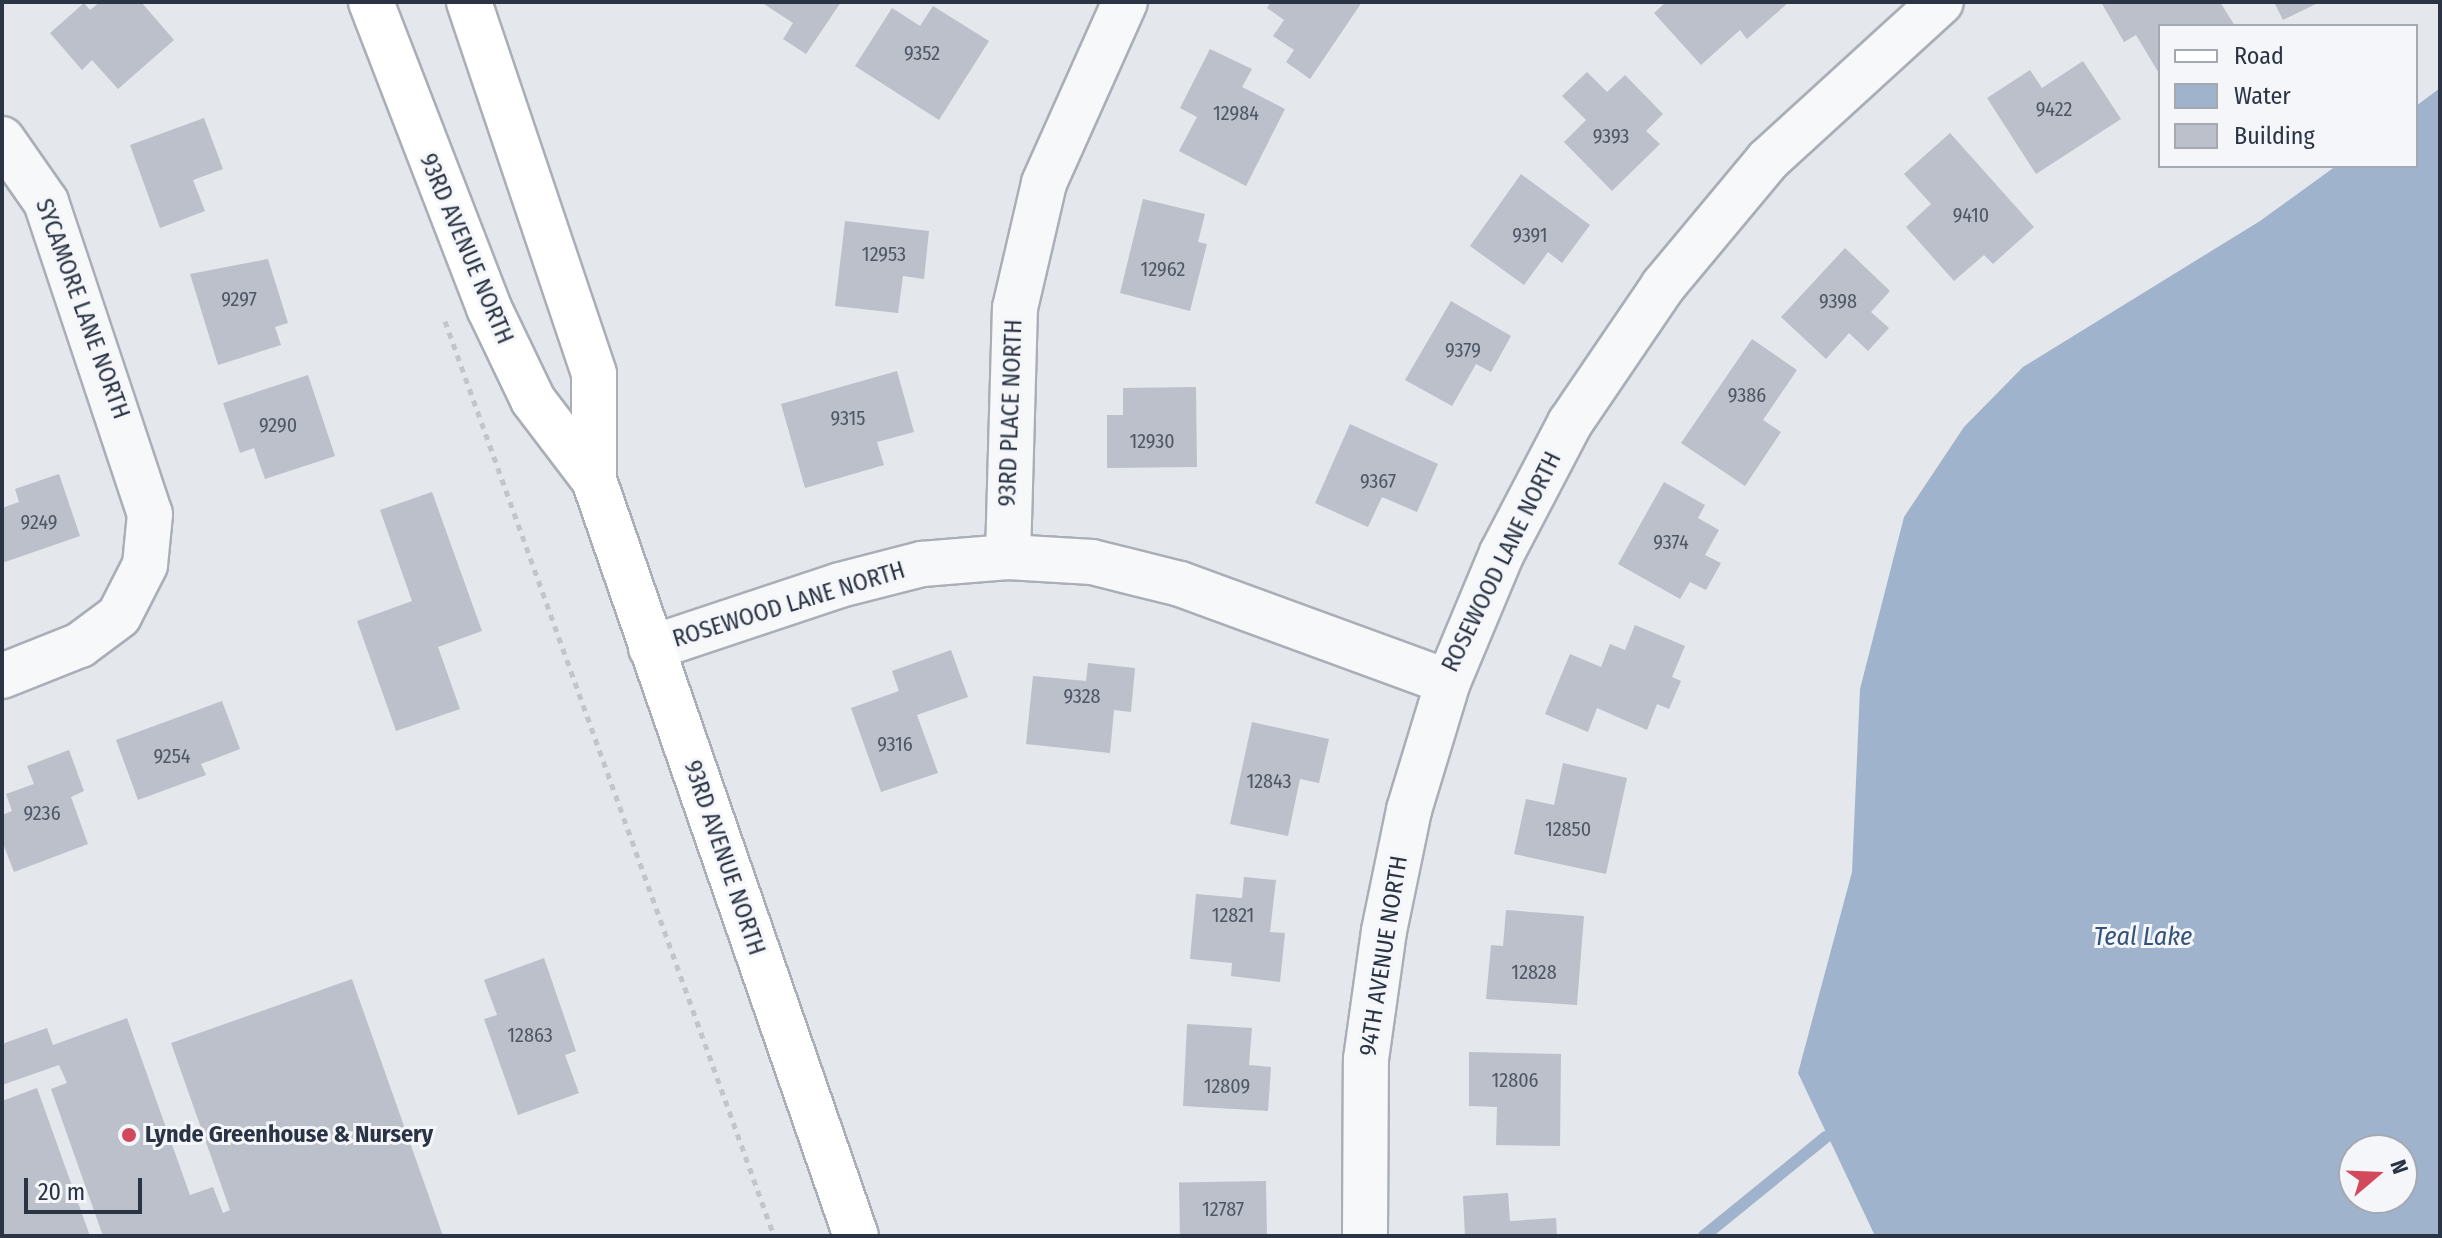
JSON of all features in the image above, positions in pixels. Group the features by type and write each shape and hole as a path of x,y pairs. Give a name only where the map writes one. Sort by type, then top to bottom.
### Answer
{"street":[{"name":"93RD AVENUE NORTH","path":"371,2 489,308 533,400 594,480 856,1236"},
{"name":"93RD AVENUE NORTH","path":"469,2 594,374 594,480"},
{"name":"ROSEWOOD LANE NORTH","path":"651,648 895,571 1008,557 1092,562 1180,584 1448,682 1502,553 1570,423 1663,286 1768,160 1941,2"},
{"name":"93RD PLACE NORTH","path":"1008,557 1015,308 1044,183 1120,4"},
{"name":"SYCAMORE LANE NORTH","path":"2,139 46,202 130,442 150,514 145,565 119,616 80,645 2,676"},
{"name":"94TH AVENUE NORTH","path":"1365,1236 1366,1059 1384,931 1409,810 1448,682"}],"path":[{"path":"442,313 774,1236"}],"water":[{"name":"Teal Lake","path":"2440,88 2440,1236 1875,1236 1798,1073 1852,872 1860,689 1904,517 1964,427 2023,367 2260,221 2333,168 2418,168 2418,104"}],"building":[{"path":"100,2 141,2 174,40 118,89 92,60 82,70 50,33 84,3 90,10"},
{"path":"761,2 841,2 806,54 783,39 793,23"},
{"path":"1271,2 1362,2 1310,79 1286,62 1294,50 1273,36 1284,20 1267,8"},
{"path":"1666,2 1789,2 1747,39 1740,30 1701,65 1654,13"},
{"path":"2101,2 2220,2 2234,24 2158,24 2158,72 2136,35 2124,42"},
{"path":"2274,2 2320,2 2283,20"},
{"path":"933,6 989,41 939,120 855,66 892,8 920,26"},
{"path":"1210,49 1252,69 1242,87 1285,109 1246,186 1179,151 1197,117 1180,108"},
{"path":"2083,61 2121,119 2036,174 1987,98 2030,70 2042,88"},
{"path":"1587,72 1607,92 1625,75 1663,114 1646,131 1660,144 1612,191 1564,142 1586,120 1562,96"},
{"path":"204,118 223,169 193,180 205,211 160,228 130,145"},
{"path":"1950,133 2034,227 1993,264 1984,255 1954,281 1906,227 1931,204 1904,174"},
{"path":"1521,174 1590,225 1562,263 1548,252 1524,285 1470,246"},
{"path":"1143,199 1205,214 1198,242 1207,244 1190,311 1120,293"},
{"path":"845,221 929,231 924,279 903,276 898,313 835,306"},
{"path":"1845,248 1890,291 1871,312 1889,328 1868,351 1849,333 1826,359 1781,317"},
{"path":"268,259 288,323 275,327 281,345 218,365 190,274"},
{"path":"1451,301 1511,336 1491,372 1476,364 1452,406 1405,380"},
{"path":"1752,339 1797,370 1763,420 1781,432 1745,486 1681,443"},
{"path":"897,371 914,432 877,442 884,465 805,488 781,404"},
{"path":"308,375 335,456 265,479 254,448 240,453 223,403"},
{"path":"1196,387 1197,467 1107,468 1107,415 1123,415 1123,388"},
{"path":"1350,424 1438,464 1417,512 1382,497 1368,527 1315,503"},
{"path":"59,474 80,536 2,563 2,508 19,502 15,489"},
{"path":"1664,482 1705,505 1698,518 1719,530 1705,555 1721,563 1706,590 1690,582 1680,599 1618,564"},
{"path":"432,492 482,631 438,647 460,709 396,731 357,621 412,601 380,510"},
{"path":"1635,625 1685,646 1672,677 1681,681 1669,709 1657,704 1647,730 1597,708 1588,732 1545,714 1570,654 1601,667 1610,644 1625,650"},
{"path":"951,650 968,697 917,715 938,773 881,792 851,708 899,691 892,671"},
{"path":"1088,663 1135,668 1131,712 1114,710 1110,753 1026,744 1033,676 1086,681"},
{"path":"222,701 240,749 201,764 206,775 138,800 116,740"},
{"path":"1252,722 1329,739 1319,783 1300,779 1288,836 1230,824"},
{"path":"69,750 84,791 71,797 88,844 14,872 2,841 2,815 12,811 6,794 34,784 27,766"},
{"path":"1563,763 1627,778 1606,874 1514,854 1526,799 1554,805"},
{"path":"1244,877 1276,880 1270,932 1285,933 1280,982 1231,976 1232,963 1190,959 1196,894 1242,898"},
{"path":"1506,910 1584,916 1577,1005 1486,999 1491,945 1503,946"},
{"path":"544,958 576,1051 565,1055 579,1093 518,1115 484,1019 497,1015 484,980"},
{"path":"352,979 443,1236 103,1236 51,1089 67,1083 59,1065 2,1085 2,1044 47,1028 53,1045 127,1018 190,1195 213,1187 223,1213 230,1210 171,1043"},
{"path":"1187,1024 1252,1028 1249,1065 1271,1067 1268,1111 1183,1106"},
{"path":"1469,1052 1561,1054 1560,1146 1496,1145 1497,1107 1469,1106"},
{"path":"37,1088 90,1236 2,1236 2,1101"},
{"path":"1266,1181 1267,1236 1180,1236 1179,1183"},
{"path":"1508,1193 1510,1221 1556,1218 1557,1236 1465,1236 1463,1196"}],"waterway":[{"path":"1704,1236 1826,1137"}],"place":[{"name":"Lynde Greenhouse & Nursery","path":"129,1135"}]}
